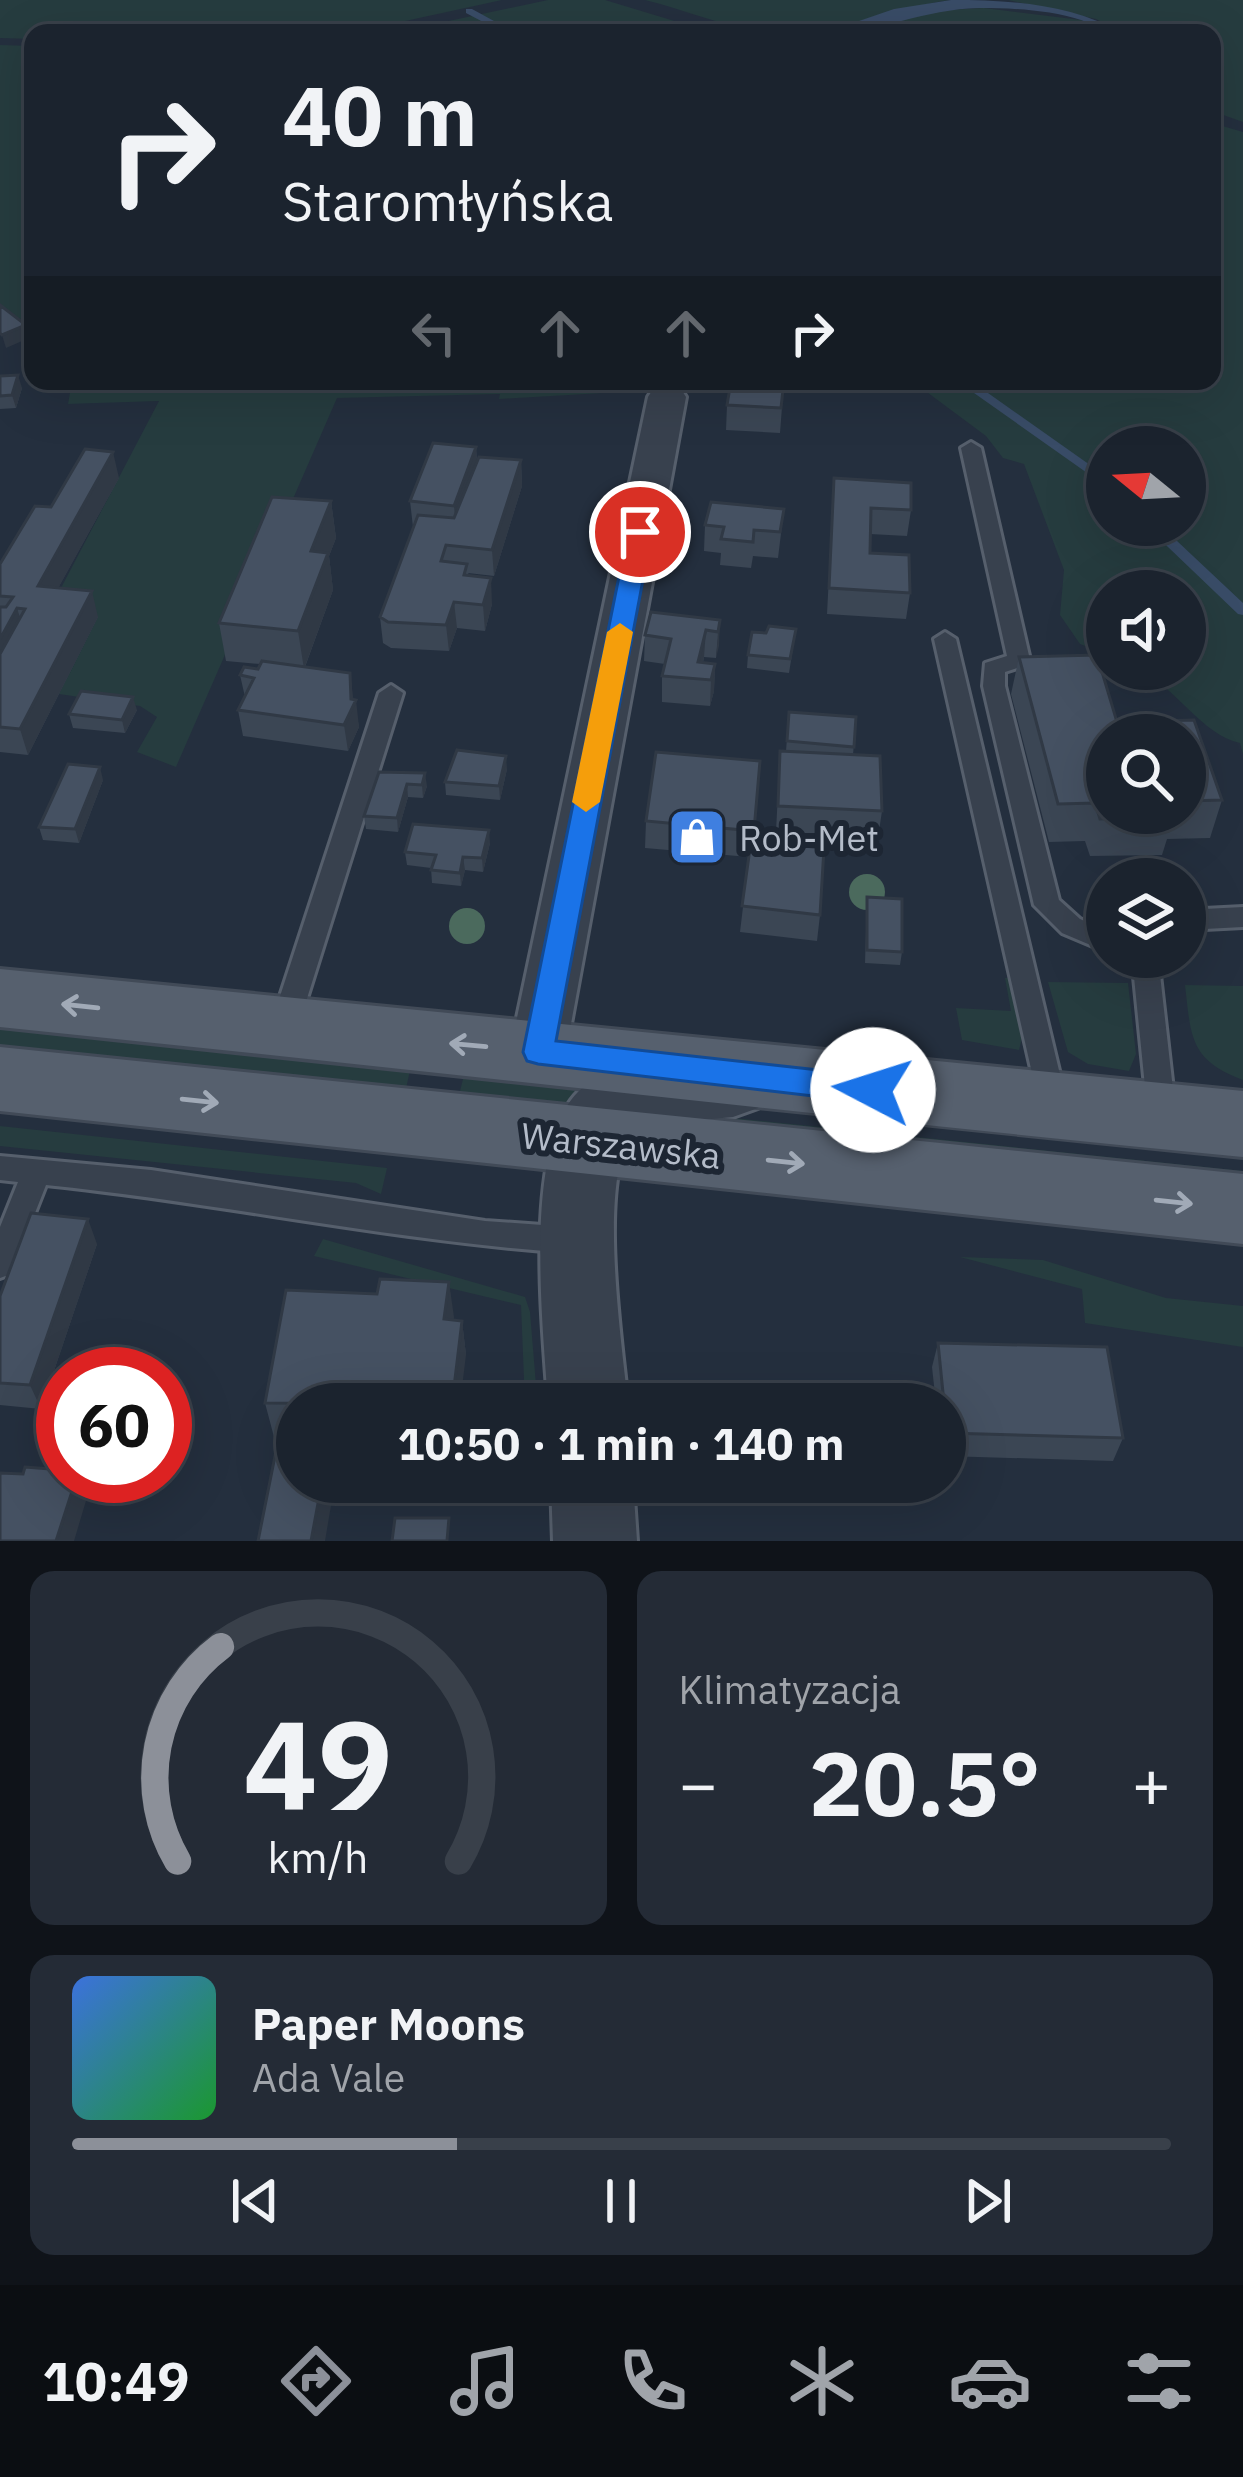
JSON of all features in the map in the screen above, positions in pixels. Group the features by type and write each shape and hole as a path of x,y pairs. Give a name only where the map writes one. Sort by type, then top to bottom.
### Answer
{"main road":[{"path":"0,998 1243,1124"},
{"name":"Warszawska","path":"0,1079 1243,1209"}],"street":[{"path":"538,1052 667,397"},
{"path":"587,1383 579,1240 586,1142 608,1106 631,1098 793,1082"},
{"path":"593,1503 595,1541"}],"lane":[{"path":"971,448 1019,660 993,668 994,686 1047,905 1086,932"},
{"path":"945,639 1053,1105"},
{"path":"284,1027 391,693"},
{"path":"1206,919 1243,917"},
{"path":"1147,978 1162,1116"},
{"path":"0,1168 151,1183 485,1234 579,1240"},
{"path":"0,1264 37,1171"}],"green space":[{"path":"0,0 502,0 391,24 24,24 24,39 0,38"},
{"path":"548,0 605,0 684,24 435,24"},
{"path":"645,0 951,0 858,24 727,24"},
{"path":"1008,0 1243,0 1243,122 1221,114 1221,24 1106,24"},
{"path":"984,8 1088,24 888,24 926,11"},
{"path":"0,45 24,46 24,334 0,315"},
{"path":"1221,126 1243,132 1243,754 1240,743 1213,731 1206,725 1206,714 1194,714 1168,690 1206,690 1206,570 1086,570 1086,646 1080,644 1060,615 1064,570 1024,464 1003,458 986,436 924,390 1221,390"},
{"path":"70,390 656,390 499,399 500,394 337,398 176,767 137,752 157,717 140,706 59,694 98,617 50,609 159,401 68,404"},
{"path":"1005,978 1010,978 1022,1038 1019,1050 962,1040 956,1008 1011,1011"},
{"path":"1048,982 1128,983 1136,1054 1129,1071 1088,1064 1068,1052"},
{"path":"1185,985 1243,986 1243,1080 1202,1055 1192,1032"},
{"path":"0,1024 411,1066 405,1093 0,1051"},
{"path":"465,1071 601,1083 555,1108 458,1099"},
{"path":"676,1112 1243,1171 1243,1179 678,1121"},
{"path":"0,1126 387,1168 381,1194 356,1183 0,1146"},
{"path":"323,1239 525,1297 536,1383 524,1383 521,1305 314,1256"},
{"path":"960,1257 1043,1260 1166,1298 1243,1306 1243,1347 1085,1323 1082,1289"}],"water":[{"path":"951,0 997,1 1040,6 1105,24 1018,9 979,8 886,24 850,24 894,9"}],"building":[{"path":"0,305 24,326 0,333"},
{"path":"18,375 12,395 0,396 0,376"},
{"path":"730,390 783,390 781,408 727,405"},
{"path":"433,443 476,447 454,506 410,501"},
{"path":"85,449 113,452 38,586 92,591 20,729 0,727 0,654 25,609 17,608 0,639 0,607 6,607 13,597 0,596 0,564 35,506 51,507"},
{"path":"479,457 521,460 492,550 446,545 441,561 467,564 464,575 491,578 483,605 454,602 446,625 388,622 380,617 418,515 454,518"},
{"path":"834,478 911,483 911,510 871,508 870,553 909,555 910,593 829,588"},
{"path":"272,497 331,501 311,551 328,553 298,631 219,623"},
{"path":"711,502 784,509 780,532 754,530 753,542 721,539 724,527 705,525"},
{"path":"651,612 720,620 718,632 706,630 698,662 715,664 711,680 662,676 671,639 645,635"},
{"path":"769,626 796,629 790,659 748,655 752,632 766,633"},
{"path":"1086,655 1086,690 1107,690 1115,714 1086,714 1086,803 1058,804 1019,657"},
{"path":"262,661 350,673 351,699 356,700 344,725 238,710 254,678 240,675 244,667 258,669"},
{"path":"81,691 133,697 122,720 69,714"},
{"path":"789,712 856,717 854,747 787,741"},
{"path":"457,750 506,756 499,786 445,782"},
{"path":"780,751 880,756 882,811 778,806"},
{"path":"656,752 760,761 754,831 646,821"},
{"path":"1206,754 1222,800 1206,800"},
{"path":"68,764 100,767 75,829 39,827"},
{"path":"379,772 425,773 422,785 407,784 397,818 364,816"},
{"path":"413,824 489,830 482,858 463,857 460,873 431,870 436,855 405,852"},
{"path":"751,841 824,848 820,915 742,906"},
{"path":"867,897 902,899 902,952 867,950"},
{"path":"31,1213 88,1219 43,1347 36,1347 30,1385 0,1383 0,1296"},
{"path":"380,1279 449,1282 444,1319 462,1321 455,1383 276,1383 276,1403 265,1403 286,1290 377,1294"},
{"path":"938,1343 1107,1347 1123,1438 966,1434 966,1383 942,1383"},
{"path":"276,1451 276,1503 318,1503 311,1541 258,1541"},
{"path":"25,1467 36,1468 36,1503 68,1503 56,1541 0,1541 0,1473 23,1474"},
{"path":"395,1518 449,1518 447,1541 392,1541"}],"waterway":[{"path":"469,11 494,24"},
{"path":"976,390 1086,468"},
{"path":"1174,546 1243,611"}],"slow traffic":[{"path":"586,802 620,632"}],"place":[{"name":"Rob-Met","path":"697,837"}],"route":[{"path":"640,532 538,1052 873,1090"}]}
